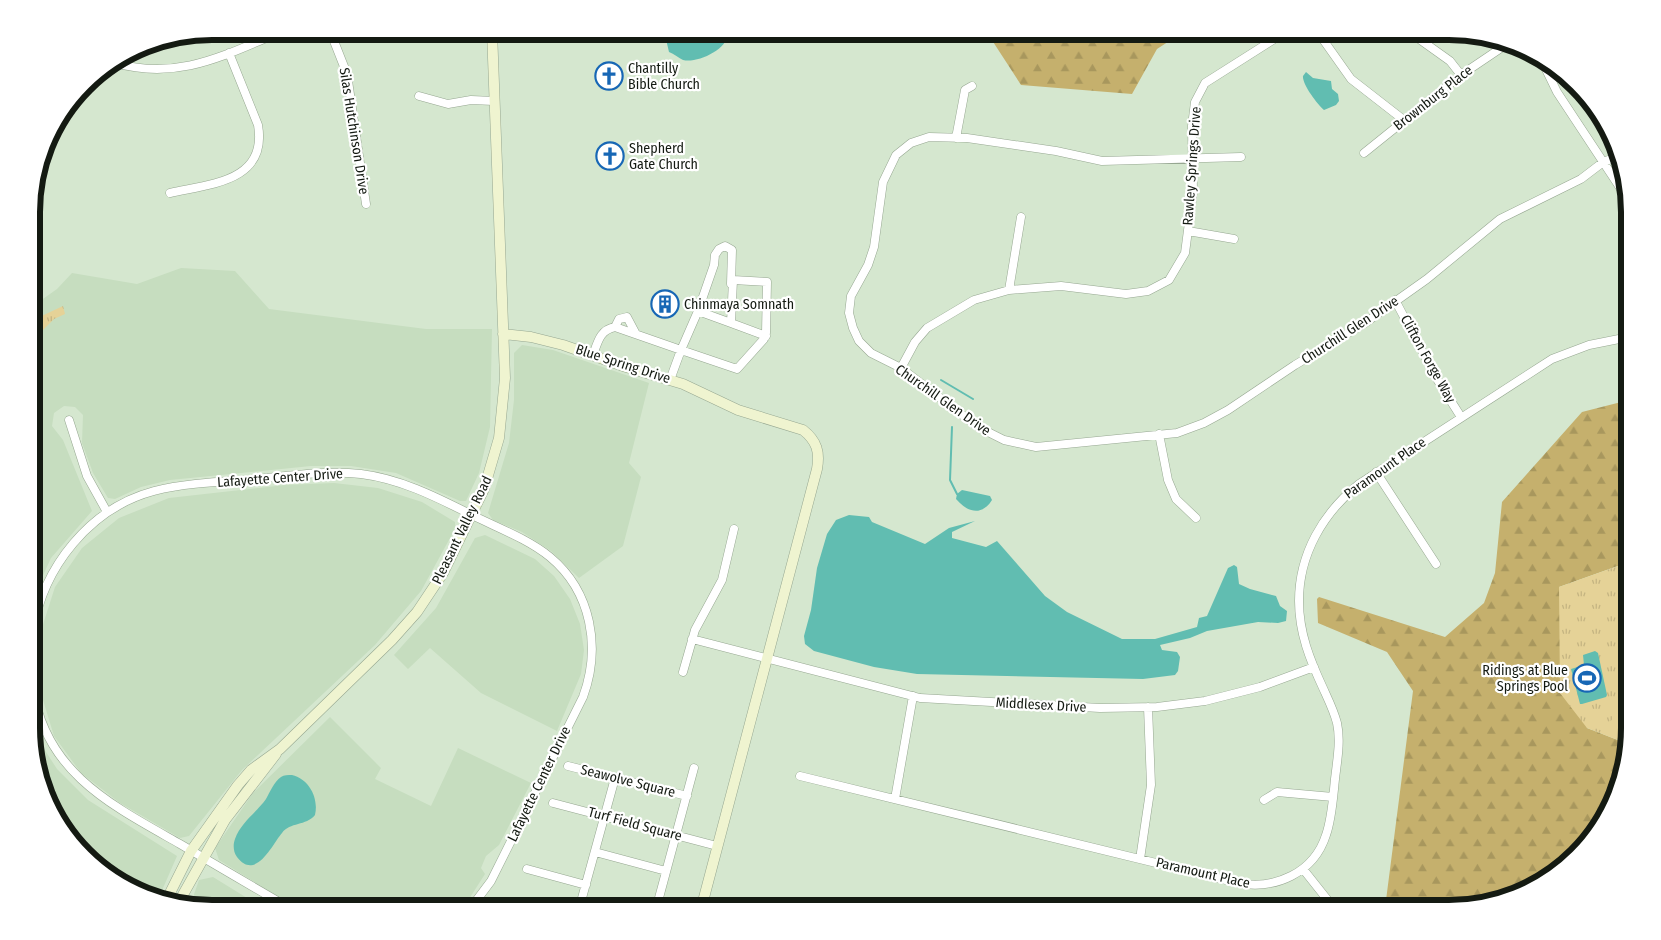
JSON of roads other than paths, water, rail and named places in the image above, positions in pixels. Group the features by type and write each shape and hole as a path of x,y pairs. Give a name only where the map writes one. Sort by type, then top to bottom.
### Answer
{"main road":[{"name":"Pleasant Valley Road","path":"181,897 202,857 225,820 280,749 392,640 417,612 443,573 484,489 499,438 504,396 492,40"},
{"name":"Blue Spring Drive","path":"503,334 543,339 670,380 699,390 738,410 803,430 814,440 819,457 767,659"},
{"path":"704,900 767,659"},
{"name":"Pleasant Valley Road","path":"169,894 191,851 238,785 251,770 280,749"}],"street":[{"path":"123,65 136,68 167,70 198,65 262,40"},
{"name":"Silas Hutchinson Drive","path":"334,40 347,74 366,204"},
{"name":"Rawley Springs Drive","path":"901,368 915,342 927,328 974,300 1009,290 1061,286 1126,294 1148,291 1170,280 1185,253 1193,192 1192,158 1195,102 1205,84 1273,40"},
{"path":"1323,40 1351,80 1405,121"},
{"path":"1421,40 1450,61 1461,75"},
{"name":"Brownburg Place","path":"1364,153 1461,75 1501,48"},
{"path":"170,193 233,178 248,167 256,153 259,136 258,125 229,53"},
{"path":"1546,70 1557,92 1619,186"},
{"path":"956,138 965,90 972,86"},
{"path":"420,96 448,104 471,100 494,101"},
{"name":"Churchill Glen Drive","path":"1241,157 1102,161 1056,151 956,138 928,137 911,143 896,155 883,182 877,236 871,257 850,296 849,313 859,341 871,353 901,368 978,427 997,438 1013,443 1036,447 1053,446 1177,433 1204,423 1228,410 1295,365 1365,323 1427,279 1500,219 1581,179 1602,163 1612,158"},
{"path":"1009,290 1020,217"},
{"path":"1188,231 1234,239"},
{"path":"670,380 698,311 717,252 725,246 731,247 732,250 731,323"},
{"path":"615,327 737,369 766,336 766,282 733,280 732,284"},
{"name":"Clifton Forge Way","path":"1395,300 1436,379 1461,417"},
{"path":"698,311 766,336"},
{"path":"593,355 601,334 615,327 619,319 627,317 636,334"},
{"name":"Paramount Place","path":"800,776 1238,883 1258,885 1282,881 1303,869 1317,854 1326,836 1333,797 1338,733 1334,712 1306,649 1300,616 1300,584 1307,554 1319,528 1336,505 1359,484 1461,417 1552,360 1589,345 1621,339"},
{"path":"69,420 84,468 107,512"},
{"path":"1159,434 1168,480 1176,500 1196,518"},
{"path":"1376,472 1436,564"},
{"name":"Lafayette Center Drive","path":"40,603 42,595 57,565 78,538 107,512 144,494 177,486 343,473 377,477 410,486 538,548 560,567 581,597 590,623 593,644 591,671 583,697 491,880 477,900"},
{"path":"683,672 699,622 722,580 734,529"},
{"name":"Middlesex Drive","path":"692,639 913,696 1090,707 1148,707 1228,696 1260,688 1314,667"},
{"path":"894,799 913,696"},
{"path":"1140,859 1151,785 1148,707"},
{"path":"40,716 54,746 85,785 113,806 276,900"},
{"name":"Seawolve Square","path":"568,766 687,796"},
{"path":"658,900 694,768"},
{"path":"582,900 615,778"},
{"path":"1264,800 1277,792 1333,797"},
{"name":"Turf Field Square","path":"553,803 717,846"},
{"path":"595,852 666,871"},
{"path":"527,869 586,884"},
{"path":"1303,869 1328,900"}],"water":[{"path":"666,40 726,40 719,49 696,60 683,60 669,52"},
{"path":"1306,72 1313,78 1331,81 1332,89 1338,94 1339,101 1336,105 1324,110 1321,107 1310,94 1303,80"},
{"path":"962,490 990,496 992,500 984,509 970,510 956,499 957,494"},
{"path":"849,515 869,517 872,522 925,544 949,528 975,521 952,532 952,538 986,547 997,541 1045,596 1067,612 1122,639 1155,639 1197,627 1199,618 1207,616 1228,568 1234,565 1237,567 1239,584 1276,596 1280,606 1287,611 1286,621 1278,623 1258,622 1207,631 1190,638 1160,645 1162,650 1177,652 1180,657 1178,671 1175,675 1143,679 917,674 874,667 814,651 805,644 804,636 811,610 817,568 827,534 836,520"},
{"name":"Ridings at Blue Springs Pool","path":"1595,651 1598,653 1607,695 1606,697 1580,704 1571,669 1584,665 1583,655"},
{"path":"292,775 298,777 311,790 315,802 315,815 307,821 285,830 269,852 257,863 251,865 244,864 237,857 234,850 234,841 238,833 266,799 272,787 279,779 283,776"}],"waterway":[{"path":"941,380 973,399"},
{"path":"952,427 950,480 957,494"}],"place":[{"name":"Chantilly Bible Church","path":"609,76"},
{"name":"Shepherd Gate Church","path":"610,156"},
{"name":"Chinmaya Somnath","path":"665,304"},
{"name":"Ridings at Blue Springs Pool","path":"1587,678"}]}
